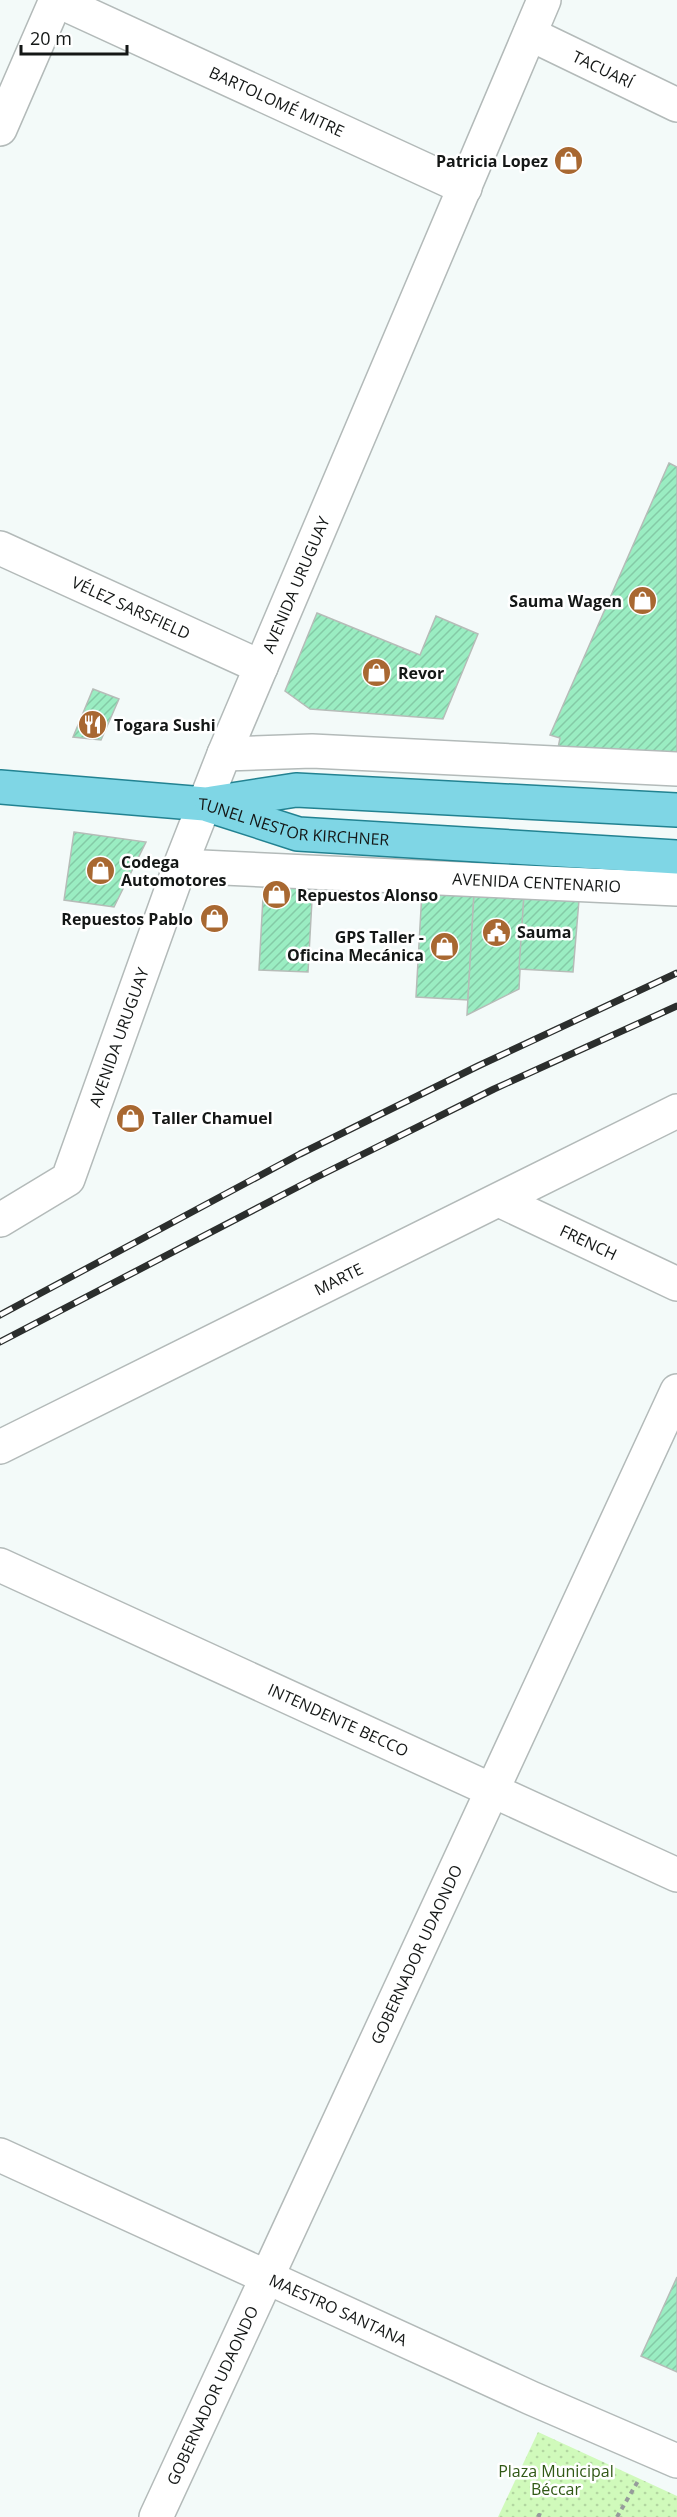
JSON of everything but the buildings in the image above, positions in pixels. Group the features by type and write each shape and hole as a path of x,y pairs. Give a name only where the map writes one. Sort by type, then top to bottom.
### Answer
{"main road":[{"path":"0,787 205,804"},
{"name":"TUNEL NESTOR KIRCHNER","path":"205,804 296,790 677,810"},
{"name":"TUNEL NESTOR KIRCHNER","path":"205,804 298,834 677,857"}],"street":[{"path":"0,129 56,0"},
{"name":"BARTOLOMÉ MITRE","path":"56,0 465,188"},
{"name":"AVENIDA URUGUAY","path":"0,1220 68,1179 180,866 224,754 544,0"},
{"name":"TACUARÍ","path":"530,34 677,105"},
{"name":"VÉLEZ SARSFIELD","path":"0,548 261,667"},
{"path":"224,754 312,751 677,769"},
{"name":"AVENIDA CENTENARIO","path":"180,866 677,889"},
{"name":"MARTE","path":"0,1448 677,1111"},
{"name":"FRENCH","path":"499,1200 677,1284"},
{"name":"GOBERNADOR UDAONDO","path":"156,2517 677,1391"},
{"name":"INTENDENTE BECCO","path":"0,1565 677,1875"},
{"name":"MAESTRO SANTANA","path":"0,2155 677,2461"}],"path":[{"path":"538,2517 539,2515 545,2517"}],"green space":[{"name":"Plaza Municipal Béccar","path":"538,2432 677,2496 677,2517 498,2517"}],"railway":[{"path":"0,1315 300,1154 478,1066 677,973"},
{"path":"0,1342 315,1178 494,1089 677,1006"}],"place":[{"name":"Patricia Lopez","path":"569,161"},
{"name":"Sauma Wagen","path":"643,601"},
{"name":"Revor","path":"377,673"},
{"name":"Togara Sushi","path":"93,725"},
{"name":"Codega Automotores","path":"100,871"},
{"name":"Repuestos Alonso","path":"276,895"},
{"name":"Repuestos Pablo","path":"214,919"},
{"name":"Sauma","path":"496,932"},
{"name":"GPS Taller - Oficina Mecánica","path":"445,946"},
{"name":"Taller Chamuel","path":"131,1118"}]}
